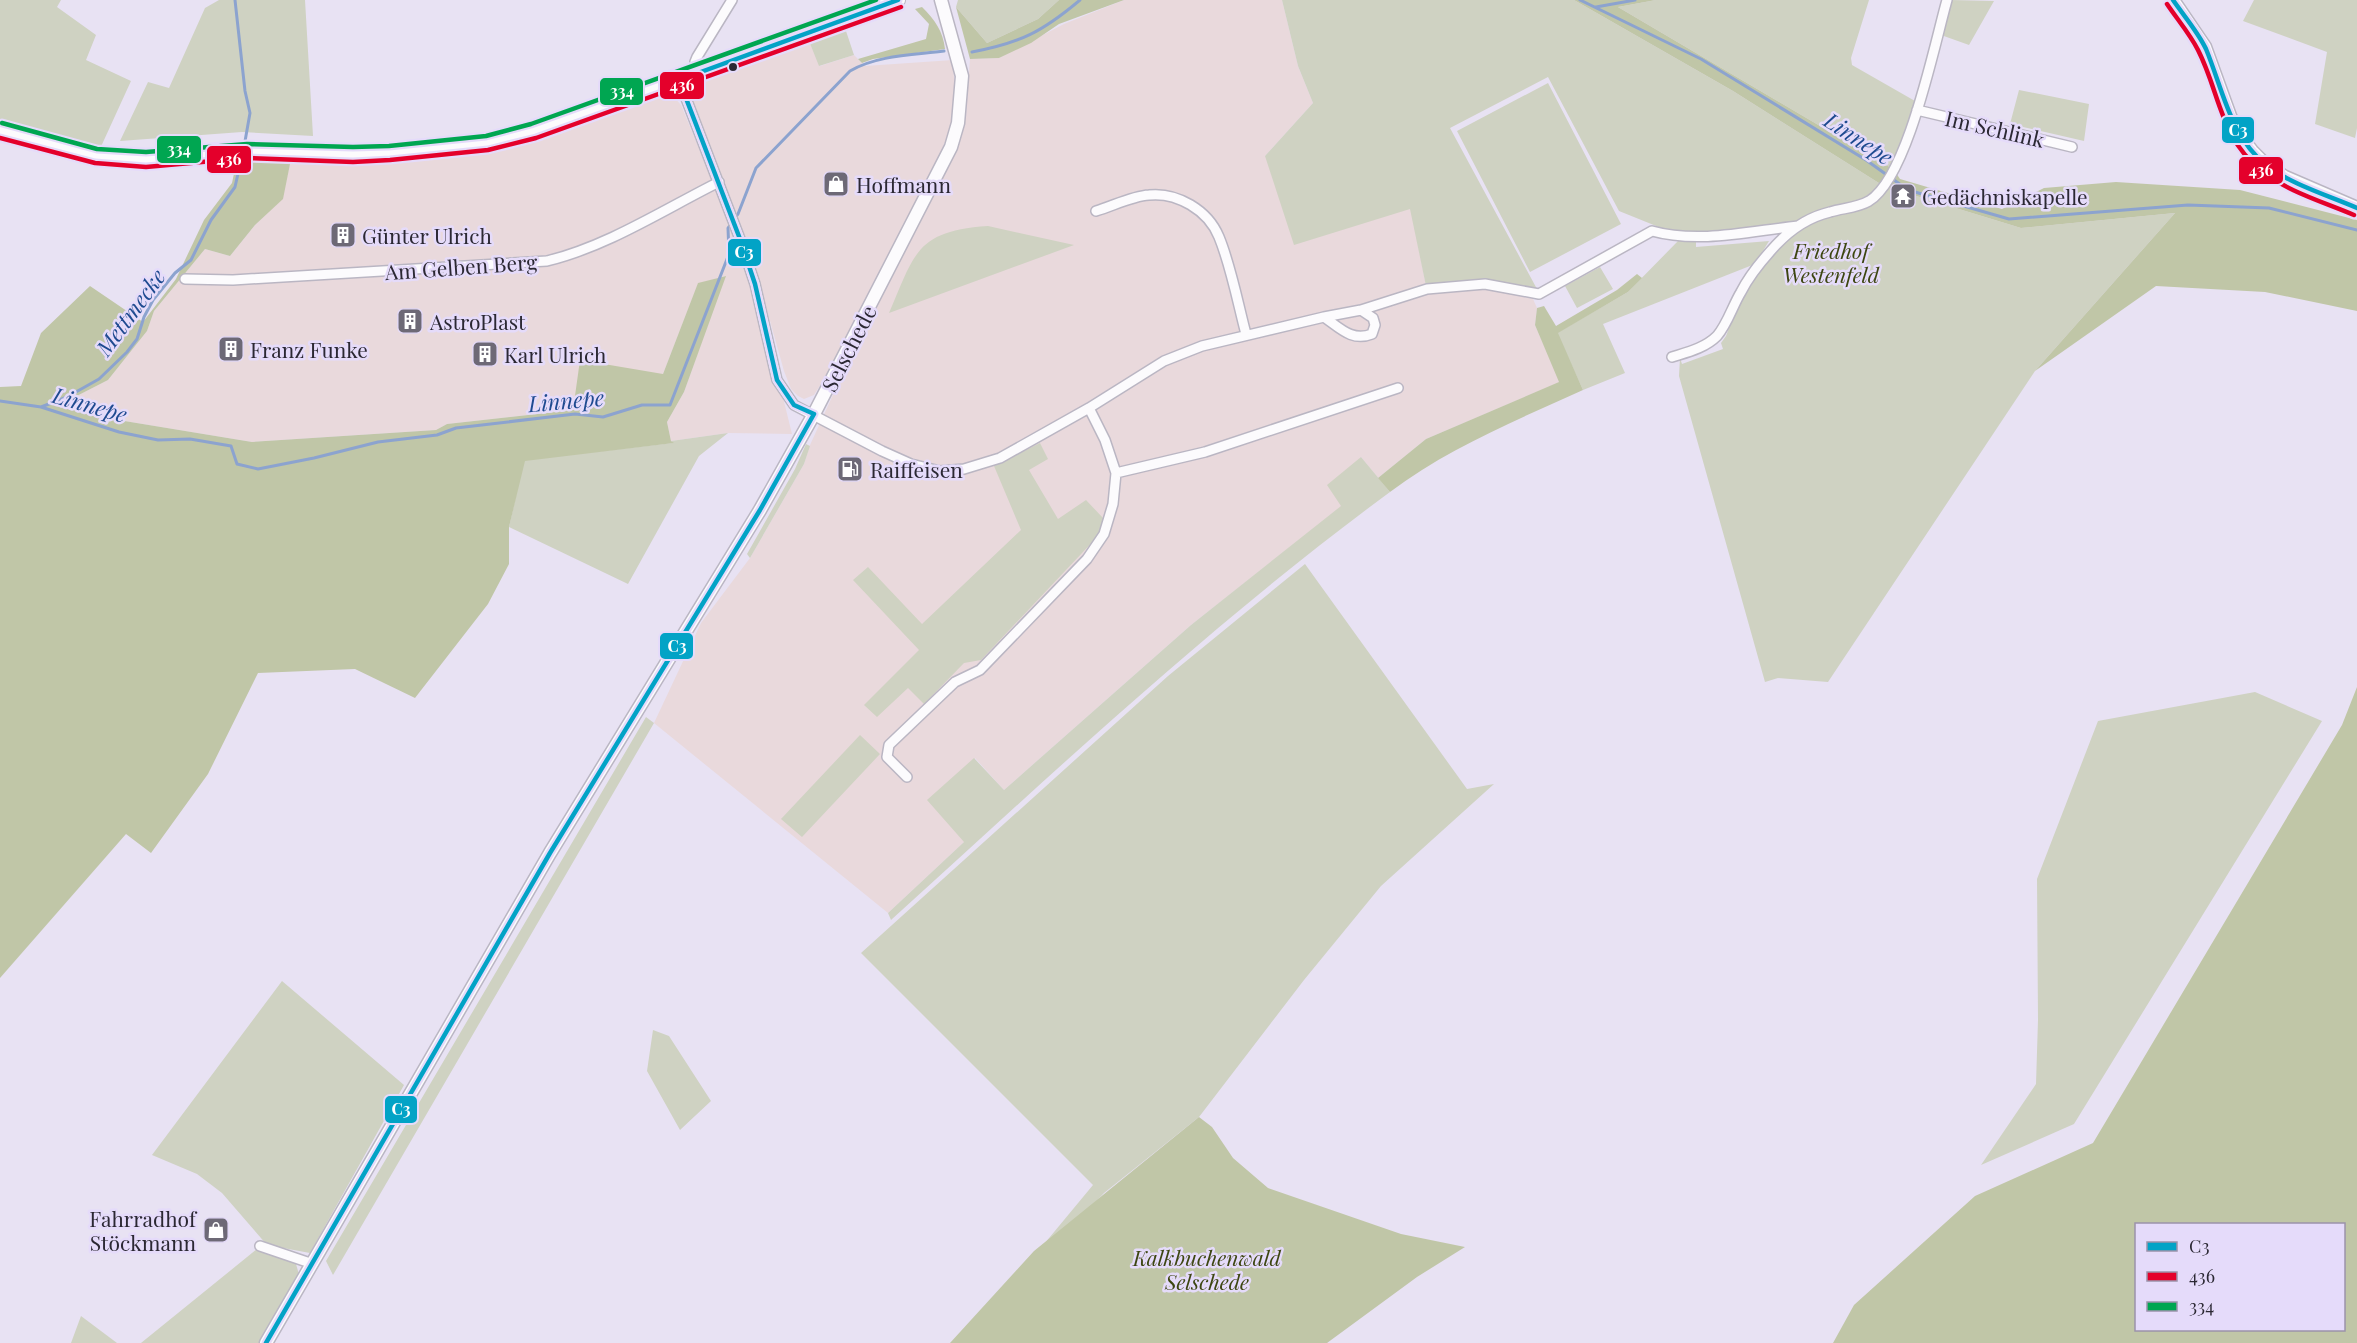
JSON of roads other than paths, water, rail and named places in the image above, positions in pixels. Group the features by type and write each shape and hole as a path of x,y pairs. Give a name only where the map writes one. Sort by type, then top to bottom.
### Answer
{"main road":[{"path":"0,130 96,156 146,160 242,151 353,155 487,143 533,131 898,0"}],"street":[{"path":"698,73 695,62 697,57 732,0"},
{"name":"Selschede","path":"266,1343 550,853 760,510 814,414 951,147 958,123 962,76 941,0"},
{"name":"Im Schlink","path":"1672,357 1705,345 1718,335 1749,276 1778,243 1798,226 1817,216 1858,206 1871,200 1885,186 1895,170 1917,110 1947,0"},
{"path":"2174,0 2205,47 2236,130 2252,151 2266,165 2285,177 2357,208"},
{"path":"679,80 739,234 754,284 777,380 794,405 882,451 911,464 940,471 964,469 1000,458 1089,408 1164,361 1202,346 1246,334 1362,310 1427,289 1485,284 1539,294 1652,231 1673,237 1694,237 1798,226"},
{"name":"Im Schlink","path":"1917,110 2072,147"},
{"name":"Am Gelben Berg","path":"185,279 233,279 547,261 611,238 719,182"},
{"path":"1096,211 1148,195 1172,195 1190,203 1219,235 1246,334"},
{"path":"1324,317 1351,336 1361,338 1372,334 1375,325 1373,318 1362,310"},
{"path":"1116,473 1205,452 1398,388"},
{"path":"907,777 887,756 889,745 955,682 980,670 1087,559 1104,534 1113,504 1116,473 1106,440 1089,408"},
{"path":"260,1246 313,1264"}],"waterway":[{"name":"Mettmecke","path":"235,0 245,91 250,113 244,147"},
{"name":"Linnepe","path":"972,52 1004,45 1030,35 1080,0"},
{"name":"Linnepe","path":"1580,0 1701,59 1866,160 1908,190 2009,219 2188,205 2269,208 2357,230"},
{"path":"1596,7 1635,0"},
{"name":"Linnepe","path":"0,401 41,407 119,432 158,440 190,439 231,446 237,464 258,469 378,442 437,435 456,428 575,414 603,417 642,405 670,405 729,254 728,228 738,214 756,168 850,71 884,59 944,51"},
{"name":"Mettmecke","path":"41,407 67,397 99,379 127,352 137,339 144,317 153,300 175,273 191,260 211,220 235,187 242,156"}],"place":[{"name":"Hoffmann","path":"836,184"},
{"name":"Gedächniskapelle","path":"1903,196"},
{"name":"Günter Ulrich","path":"343,235"},
{"name":"AstroPlast","path":"410,321"},
{"name":"Franz Funke","path":"231,349"},
{"name":"Karl Ulrich","path":"485,354"},
{"name":"Raiffeisen","path":"850,469"},
{"name":"Fahrradhof Stöckmann","path":"216,1230"}],"park label":[{"name":"Friedhof Westenfeld","path":"1831,262"},
{"name":"Kalkbuchenwald Selschede","path":"1207,1269"}]}
